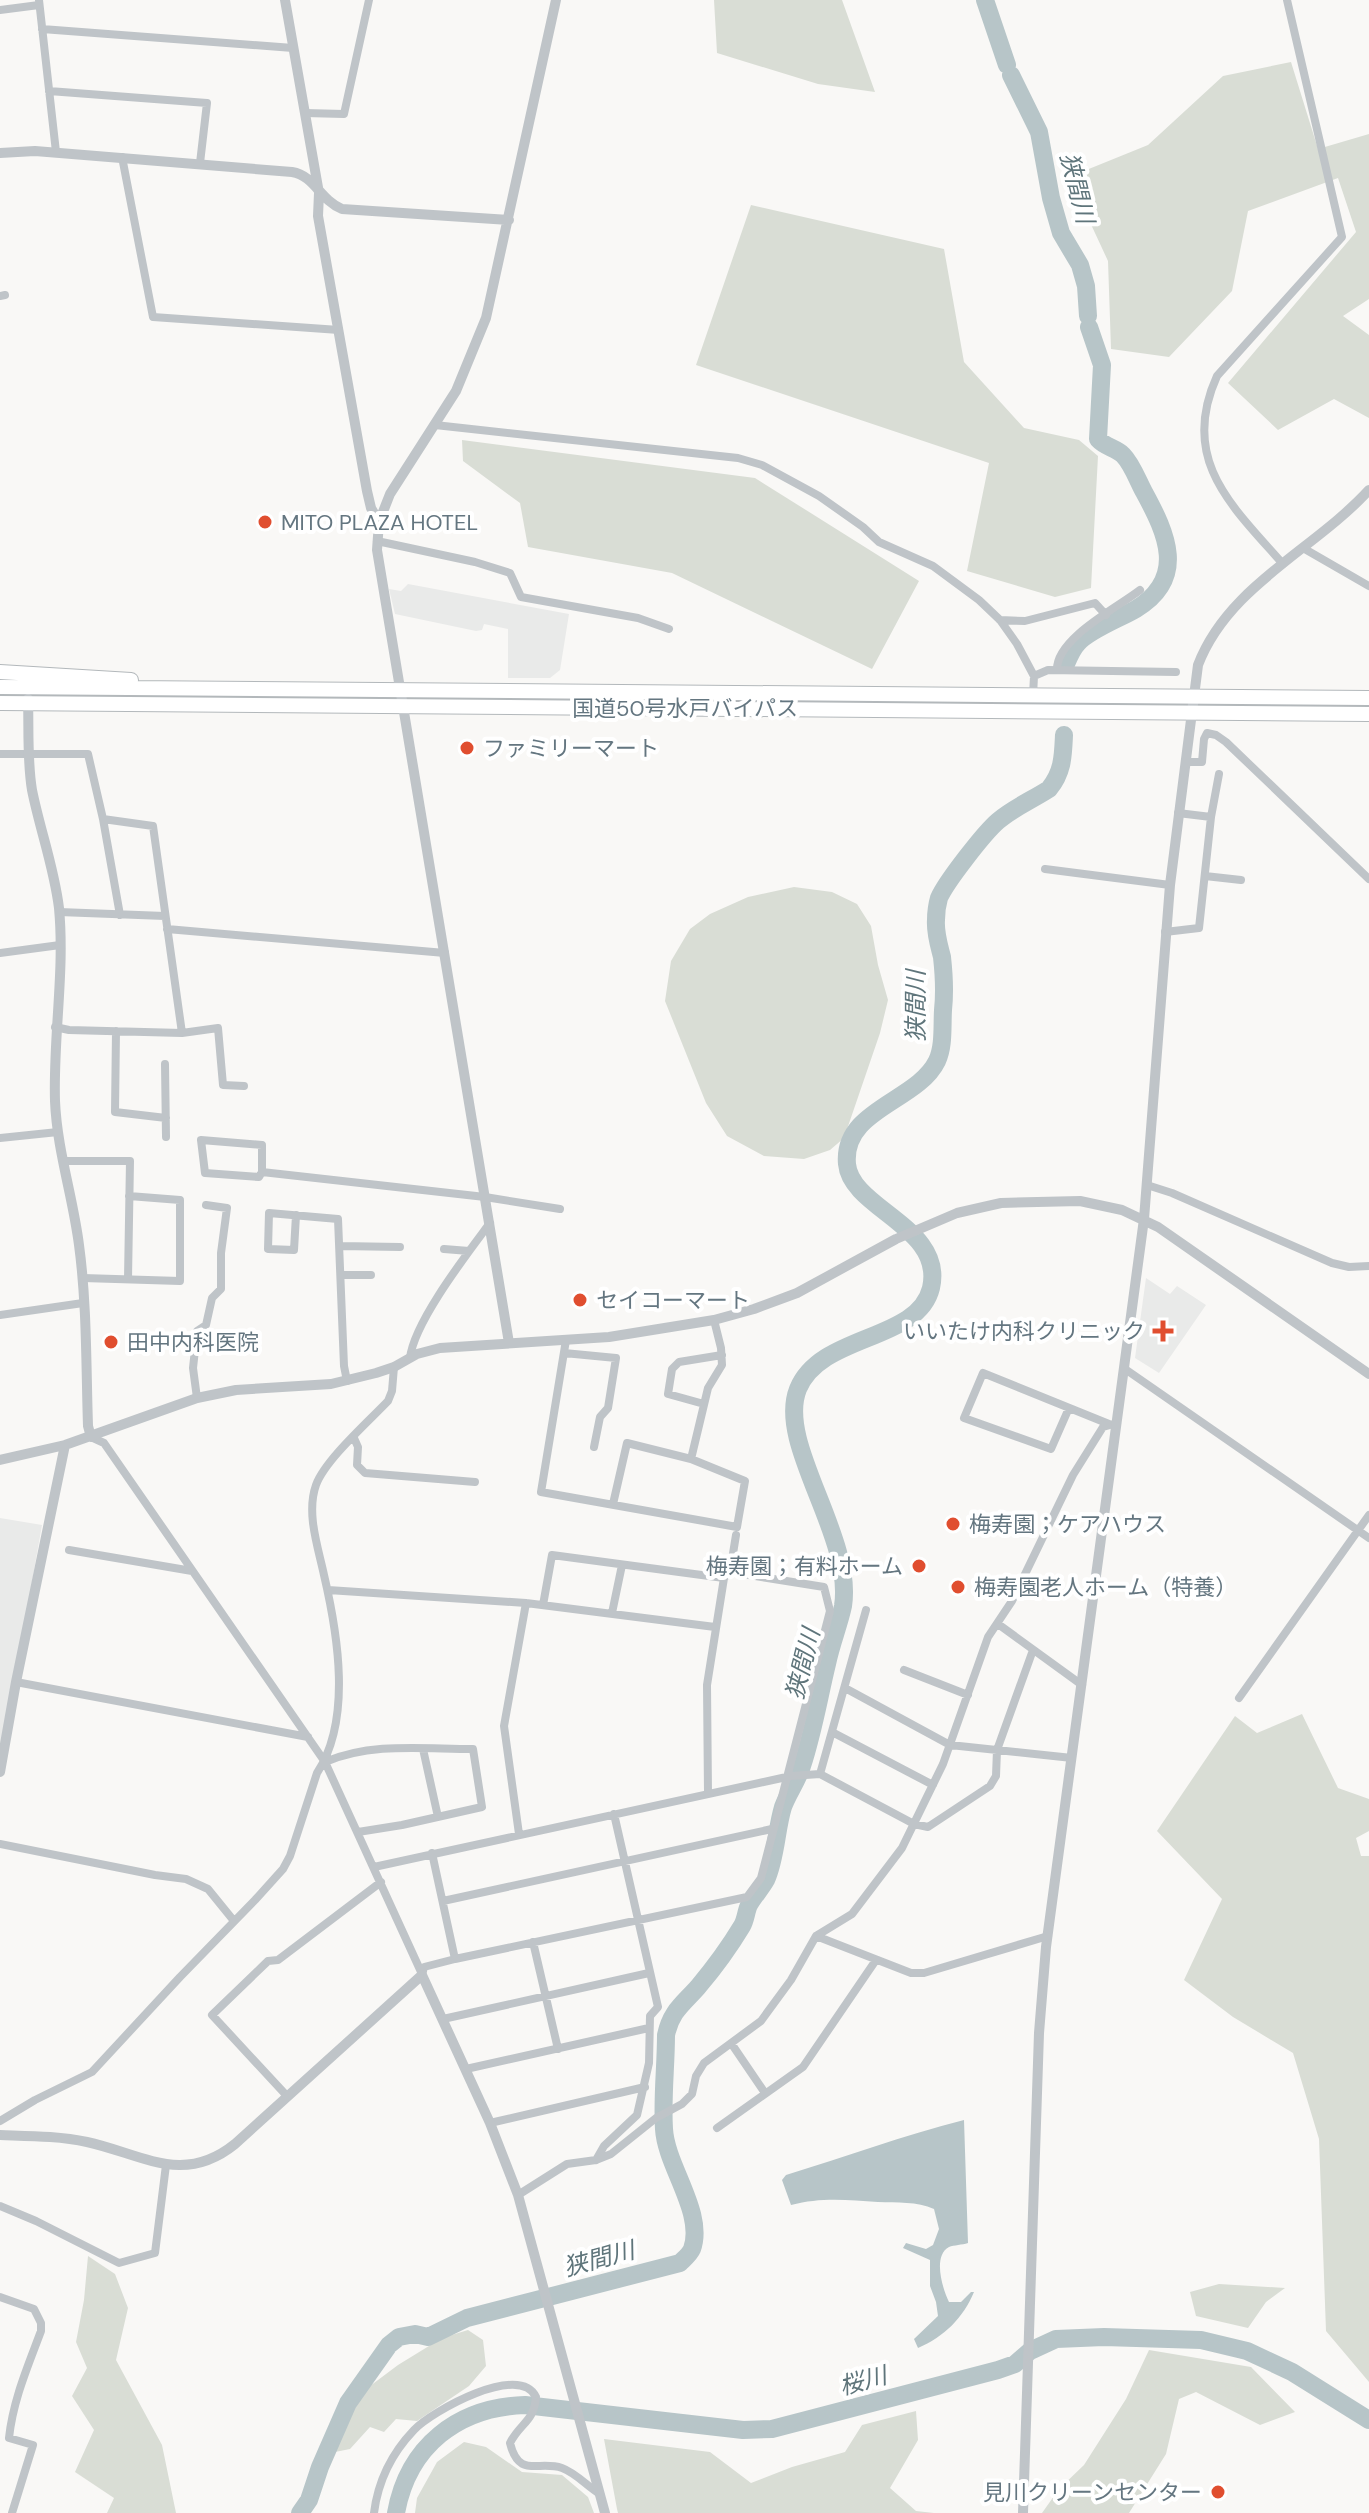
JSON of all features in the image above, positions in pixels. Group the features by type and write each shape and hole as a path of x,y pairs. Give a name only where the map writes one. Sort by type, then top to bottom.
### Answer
{"highway":[{"path":"0,672 126,679 171,688"},
{"name":"国道50号水戸バイパス","path":"0,687 1369,698"},
{"name":"国道50号水戸バイパス","path":"0,703 1369,714"},
{"path":"0,712 28,704"}],"street":[{"path":"285,0 319,193 318,216 367,491 371,508 379,522"},
{"path":"305,113 344,114 369,0"},
{"path":"509,1343 377,563 377,541 379,522 390,494 461,381 478,343 509,220 556,0"},
{"path":"1283,564 1221,491 1204,442 1204,417 1208,396 1217,376 1342,237 1287,0"},
{"path":"0,10 39,2 56,152"},
{"path":"42,29 293,48"},
{"path":"49,91 207,103 200,163"},
{"path":"0,153 56,152 301,174 330,204 357,212 509,220"},
{"path":"122,157 153,317 339,330"},
{"path":"435,425 738,458 762,465 819,496 879,542 933,566 979,600 1000,620 1017,644 1034,676 1033,696"},
{"path":"1023,2513 1039,2033 1048,1936 1113,1424 1125,1369 1144,1219 1165,932 1198,665 1213,632 1236,605 1369,490"},
{"path":"377,541 475,562 510,573 521,597 638,618 669,629"},
{"path":"1303,548 1369,586"},
{"path":"1057,669 1057,661 1076,634 1140,590"},
{"path":"1000,620 1025,621 1095,603 1106,615"},
{"path":"1034,676 1057,669 1176,672"},
{"path":"19,672 28,687 28,754 33,793 52,866 59,912 55,1103 83,1278 88,1426 91,1437 104,1443 325,1762 466,2069 518,2195 605,2513"},
{"path":"1186,762 1202,762 1207,733 1216,735 1369,879"},
{"path":"0,754 88,754 120,915"},
{"path":"1165,932 1199,928 1219,774"},
{"path":"1178,813 1211,817"},
{"path":"103,819 153,826 182,1033"},
{"path":"1045,869 1170,885"},
{"path":"1205,876 1241,880"},
{"path":"59,912 165,916"},
{"path":"167,929 445,953"},
{"path":"0,953 60,945"},
{"path":"55,1027 182,1033 218,1028 223,1085 244,1086"},
{"path":"116,1031 115,1112 166,1118"},
{"path":"165,1064 166,1137"},
{"path":"0,1138 58,1132"},
{"path":"201,1140 262,1145 262,1172 259,1177 205,1173 201,1140"},
{"path":"63,1161 130,1161 128,1279"},
{"path":"262,1172 485,1197 560,1209"},
{"path":"1147,1185 1332,1263 1349,1267 1369,1266"},
{"path":"83,1278 180,1281 180,1200 129,1196"},
{"path":"0,1460 91,1437 197,1398 236,1390 347,1381 394,1367 440,1348 625,1335 714,1320 797,1293 935,1221 983,1206 1052,1200 1100,1204 1144,1219 1369,1374"},
{"path":"197,1398 193,1368 197,1331 206,1325 212,1298 221,1289 221,1253 227,1208 206,1205"},
{"path":"296,1215 294,1250 268,1249 269,1213 296,1215 338,1219 347,1381"},
{"path":"410,1358 411,1343 426,1317 490,1223"},
{"path":"340,1246 400,1247"},
{"path":"444,1249 469,1251"},
{"path":"341,1275 371,1275"},
{"path":"0,1315 83,1303"},
{"path":"691,1459 708,1388 722,1365 714,1320"},
{"path":"566,1340 541,1492 737,1527 745,1481 691,1459 627,1443 613,1504"},
{"path":"564,1353 616,1358 608,1408 600,1417 594,1447"},
{"path":"704,1404 668,1394 672,1369 679,1362 722,1355"},
{"path":"0,2121 92,2072 283,1869 300,1829 317,1773 325,1762 337,1721 339,1691 328,1590 313,1518 316,1486 330,1461 388,1401 394,1367"},
{"path":"1125,1369 1369,1538"},
{"path":"1069,1408 1051,1449 964,1418 983,1373 1113,1424"},
{"path":"518,2195 567,2164 596,2160 611,2154 692,2094 696,2076 704,2063 761,2021 791,1980 816,1936 852,1914 902,1848 950,1745 988,1637 1012,1601 1073,1475 1103,1427 1113,1424"},
{"path":"354,1438 358,1447 357,1465 365,1473 475,1482"},
{"path":"0,1772 65,1445"},
{"path":"1239,1698 1369,1515"},
{"path":"708,1793 707,1685 715,1627 736,1535"},
{"path":"69,1550 192,1571"},
{"path":"0,2135 73,2139 166,2165 187,2166 216,2157 235,2144 422,1975 424,1967 747,1897 761,1878 830,1611 824,1587 552,1555 543,1605"},
{"path":"612,1613 622,1565"},
{"path":"328,1590 526,1603 715,1627"},
{"path":"519,1834 504,1726 526,1603"},
{"path":"816,1774 832,1732 866,1610"},
{"path":"998,1624 1082,1685"},
{"path":"374,1867 788,1776 816,1774 914,1824 928,1827 990,1786 996,1776 997,1750 1033,1650"},
{"path":"904,1670 968,1695"},
{"path":"16,1682 309,1737"},
{"path":"845,1688 950,1745 1072,1758"},
{"path":"832,1732 933,1785"},
{"path":"325,1762 386,1747 473,1749 482,1807 358,1832"},
{"path":"423,1749 438,1817"},
{"path":"596,2160 604,2146 637,2115 649,2063 650,2016 658,2007 614,1814"},
{"path":"443,1901 772,1829"},
{"path":"0,1844 186,1879 208,1889 234,1921"},
{"path":"432,1853 455,1959"},
{"path":"287,2096 212,2015 268,1961 278,1960 381,1882"},
{"path":"816,1936 911,1973 924,1973 1048,1936"},
{"path":"533,1942 558,2049"},
{"path":"717,2128 803,2067 876,1960"},
{"path":"443,2019 649,1973"},
{"path":"466,2069 649,2028"},
{"path":"731,2043 765,2093"},
{"path":"490,2123 645,2087"},
{"path":"0,2206 119,2263 129,2261 155,2253 166,2165"},
{"path":"0,2297 34,2309 41,2323 41,2331 11,2416 9,2438 33,2445 12,2513"},
{"path":"374,2513 382,2480 395,2453 416,2428 432,2415 481,2391 499,2387 522,2386 530,2389 536,2397 535,2410 510,2443 514,2457 527,2466 564,2469 600,2494"}],"shaded area":[{"path":"714,0 842,0 875,92 818,84 717,53"},
{"path":"1291,62 1318,149 1369,134 1369,299 1343,316 1369,335 1369,418 1334,399 1278,430 1228,383 1356,232 1338,178 1248,211 1232,291 1169,357 1111,349 1108,261 1069,177 1148,145 1223,76"},
{"path":"751,205 944,249 964,362 1024,428 1079,440 1098,456 1091,588 1055,597 967,571 989,463 696,365"},
{"path":"462,440 755,478 919,581 872,669 672,573 528,547 520,503 463,461"},
{"path":"408,584 569,614 560,670 550,678 508,678 508,629 484,624 482,630 476,631 395,614 389,589 401,591"},
{"path":"794,887 832,892 857,904 871,926 888,1000 880,1033 844,1138 830,1150 804,1159 764,1156 727,1136 706,1103 665,1001 671,961 690,929 710,914 748,897"},
{"name":"いいたけ内科クリニック","path":"1146,1278 1170,1294 1177,1286 1206,1305 1159,1373 1135,1358"},
{"path":"0,1518 42,1525 0,1763"},
{"path":"1302,1714 1338,1788 1369,1799 1369,1831 1356,1838 1361,1856 1369,1856 1369,2382 1326,2331 1319,2139 1293,2053 1233,2017 1184,1980 1222,1899 1157,1831 1235,1716 1257,1733"},
{"path":"964,2120 968,2243 944,2251 940,2273 949,2302 961,2302 974,2292 952,2326 918,2348 914,2339 938,2316 930,2286 930,2260 903,2248 906,2243 926,2249 933,2245 939,2229 934,2209 914,2204 845,2200 791,2205 782,2180 786,2175"},
{"path":"88,2256 115,2274 128,2308 116,2360 162,2445 176,2513 107,2513 114,2498 75,2472 94,2430 72,2396 87,2368 76,2342"},
{"path":"1219,2284 1285,2288 1266,2302 1248,2328 1196,2316 1190,2292"},
{"path":"468,2330 483,2340 486,2366 469,2386 417,2421 396,2419 384,2432 370,2427 350,2449 335,2452 358,2395 442,2338"},
{"path":"1149,2350 1251,2367 1295,2412 1260,2425 1196,2392 1179,2399 1166,2454 1129,2513 1042,2513 1059,2489 1084,2465 1126,2399"},
{"path":"916,2411 918,2440 890,2488 916,2511 934,2513 618,2513 604,2439 710,2452 751,2483 845,2452 862,2425"},
{"path":"464,2442 486,2447 522,2472 562,2475 588,2497 594,2513 415,2513 417,2498 437,2462"}],"waterway":[{"name":"狭間川","path":"985,0 1007,65"},
{"name":"狭間川","path":"1011,75 1039,132 1061,233 1080,265 1086,286 1088,316"},
{"name":"狭間川","path":"1066,664 1074,647 1083,638 1152,597 1162,584 1168,555 1160,524 1132,468 1120,453 1098,439 1102,365 1089,327"},
{"name":"狭間川","path":"300,2513 309,2500 348,2403 389,2345 399,2337 415,2334 428,2337 467,2318 680,2263 692,2249 695,2235 693,2220 664,2129 666,2035 674,2014 737,1934 749,1905 766,1880 783,1807 806,1753 843,1606 843,1579 838,1550 797,1436 794,1411 798,1389 810,1371 827,1357 908,1319 922,1306 931,1288 932,1267 924,1249 912,1234 852,1180 847,1164 849,1145 856,1130 868,1118 914,1087 937,1061 942,1043 944,990 936,930 939,898 992,827 1054,783 1063,757 1064,735"},
{"name":"桜川","path":"396,2513 402,2489 424,2450 458,2422 478,2413 525,2405 743,2430 772,2429 998,2370 1015,2364 1030,2351 1056,2339 1201,2340 1247,2351 1292,2372 1369,2420"}],"place":[{"name":"MITO PLAZA HOTEL","path":"265,522"},
{"name":"ファミリーマート","path":"467,748"},
{"name":"セイコーマート","path":"580,1300"},
{"name":"いいたけ内科クリニック","path":"1163,1331"},
{"name":"田中内科医院","path":"111,1342"},
{"name":"梅寿園；ケアハウス","path":"953,1524"},
{"name":"梅寿園；有料ホーム","path":"919,1566"},
{"name":"梅寿園老人ホーム（特養）","path":"958,1587"},
{"name":"見川クリーンセンター","path":"1218,2492"}]}
